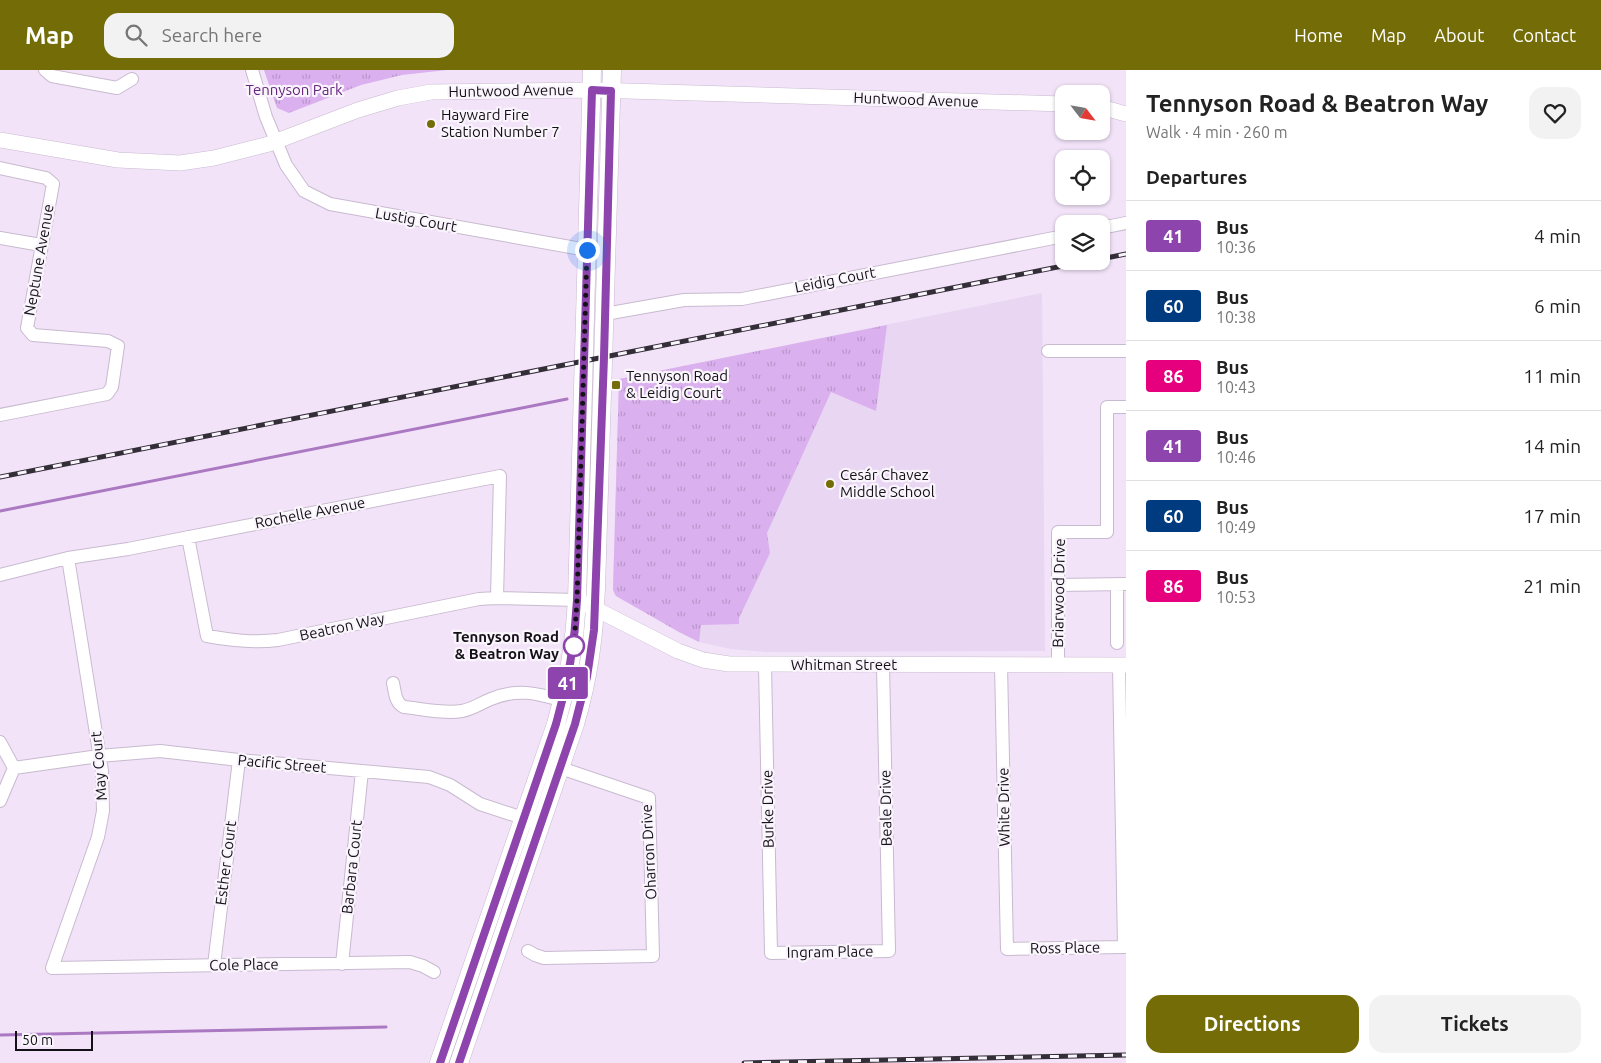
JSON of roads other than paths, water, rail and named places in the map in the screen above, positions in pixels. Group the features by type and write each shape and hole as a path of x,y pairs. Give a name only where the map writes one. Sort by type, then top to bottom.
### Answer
{"main road":[{"path":"440,1063 563,701 573,652 577,600 592,70"},
{"path":"459,1063 575,724 592,655 604,357 612,70"}],"street":[{"path":"45,70 52,76 117,88 132,79"},
{"name":"Lustig Court","path":"252,70 266,117 286,165 304,191 330,204 587,250"},
{"name":"Huntwood Avenue","path":"0,140 118,160 180,162 214,158 277,142 358,110 398,98 431,92 592,90 1055,104"},
{"path":"1110,110 1126,114"},
{"name":"Neptune Avenue","path":"0,168 46,178 53,184 27,328 32,335 108,341 118,346 112,387 107,394 0,414"},
{"path":"1110,226 1126,223"},
{"path":"0,238 41,245"},
{"name":"Leidig Court","path":"605,314 684,300 742,298 1055,238"},
{"path":"1048,352 1126,352"},
{"name":"Briarwood Drive","path":"1058,665 1058,532 1106,532 1107,407 1126,407"},
{"name":"Rochelle Avenue","path":"0,575 68,558 128,549 500,476 497,598"},
{"name":"Beatron Way","path":"188,537 207,636 245,642 278,640 462,602 497,598 577,600"},
{"name":"May Court","path":"52,968 98,837 103,812 102,771 68,558"},
{"path":"1058,585 1121,584 1117,642"},
{"name":"Whitman Street","path":"577,600 661,643 694,657 729,664 765,666 1122,665"},
{"name":"Beale Drive","path":"883,665 888,951"},
{"name":"White Drive","path":"1001,665 1007,949"},
{"name":"Ross Place","path":"1007,949 1124,947 1122,665"},
{"name":"Burke Drive","path":"765,666 771,953"},
{"path":"393,683 397,702 400,706 451,712 471,709 492,698 525,692 533,692 563,701"},
{"path":"0,742 14,768 0,801"},
{"name":"Pacific Street","path":"14,768 99,756 160,751 239,760 362,770 439,780 480,804 540,824"},
{"name":"Esther Court","path":"214,966 239,760"},
{"name":"Oharron Drive","path":"528,951 535,956 544,958 653,956 649,798 543,762"},
{"name":"Barbara Court","path":"342,964 362,770"},
{"name":"Ingram Place","path":"771,953 888,951"},
{"name":"Cole Place","path":"52,968 410,962 434,972"}],"waterway":[{"path":"0,511 567,399"},
{"path":"0,1035 386,1027"}],"railway":[{"path":"1110,257 1126,254"},
{"path":"0,477 1055,268"},
{"path":"744,1063 1126,1055"}],"place":[{"name":"Hayward Fire Station Number 7","path":"431,124"},
{"name":"Tennyson Road & Leidig Court","path":"616,385"},
{"name":"Cesár Chavez Middle School","path":"830,484"},
{"name":"Tennyson Road & Beatron Way","path":"574,646"}],"park label":[{"name":"Tennyson Park","path":"294,90"}]}
